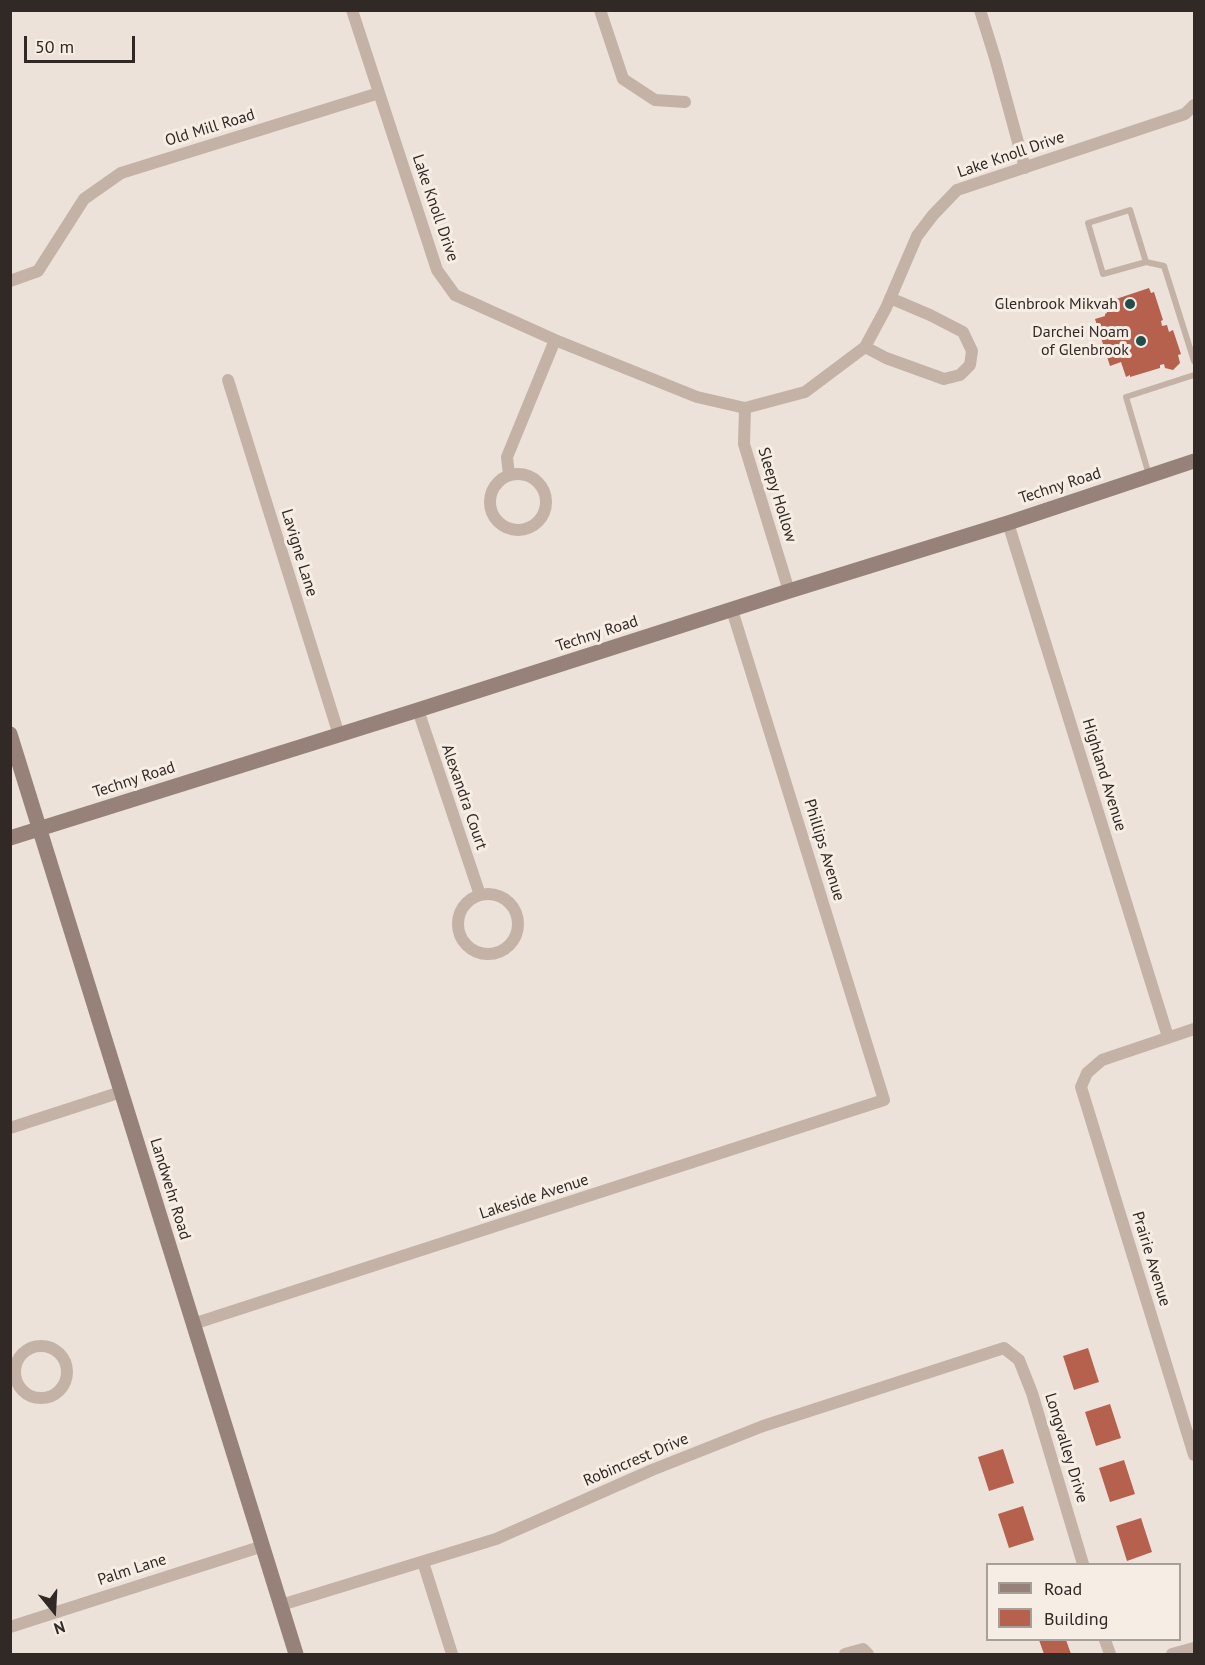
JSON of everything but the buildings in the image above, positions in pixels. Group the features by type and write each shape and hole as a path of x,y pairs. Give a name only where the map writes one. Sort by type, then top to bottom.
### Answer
{"main road":[{"name":"Techny Road","path":"10,838 1008,523 1194,461"},
{"name":"Landwehr Road","path":"10,734 297,1654"}],"street":[{"path":"352,10 379,93"},
{"path":"600,10 622,79 655,100 685,102"},
{"path":"980,10 1025,168"},
{"name":"Old Mill Road","path":"10,281 38,272 84,199 121,173 379,93"},
{"name":"Lake Knoll Drive","path":"379,93 437,270 455,295 555,340 697,397 745,408 805,392 865,346 890,298 917,236 957,190 1185,114 1194,105"},
{"path":"865,346 886,358 944,379 960,375 970,365 972,351 963,332 890,298"},
{"path":"509,475 507,457 555,340"},
{"name":"Lavigne Lane","path":"228,380 339,735"},
{"name":"Sleepy Hollow","path":"745,408 744,444 789,591"},
{"path":"522,474 534,479 545,495 546,502 542,515 531,526 523,529 505,526 497,521 492,513 490,495 494,486 509,475 522,474"},
{"name":"Highland Avenue","path":"1008,523 1168,1037"},
{"name":"Phillips Avenue","path":"732,610 884,1100"},
{"name":"Alexandra Court","path":"418,710 480,895"},
{"path":"480,895 502,897 514,908 517,915 515,938 498,953 483,955 476,952 464,943 458,930 462,908 467,902 480,895"},
{"path":"1168,1037 1194,1029"},
{"name":"Prairie Avenue","path":"1168,1037 1102,1059 1087,1073 1081,1087 1194,1455"},
{"path":"10,1128 121,1092"},
{"name":"Lakeside Avenue","path":"193,1324 884,1100"},
{"path":"35,1346 47,1346 56,1350 66,1362 67,1376 63,1385 58,1392 48,1397 35,1397 27,1394 13,1378 21,1355 35,1346"},
{"name":"Robincrest Drive","path":"281,1605 496,1539 652,1470 763,1426 1004,1348"},
{"name":"Longvalley Drive","path":"1004,1348 1019,1360 1032,1393 1083,1563"},
{"name":"Palm Lane","path":"10,1627 262,1546"},
{"path":"423,1562 452,1654"},
{"path":"1172,1654 1194,1647"},
{"path":"845,1654 865,1652"}],"lane":[{"path":"1146,262 1130,210 1088,223 1103,274 1146,262 1164,266 1194,361"},
{"path":"1149,476 1126,397 1194,375"}],"place":[{"name":"Glenbrook Mikvah","path":"1130,304"},
{"name":"Darchei Noam of Glenbrook","path":"1141,341"}]}
